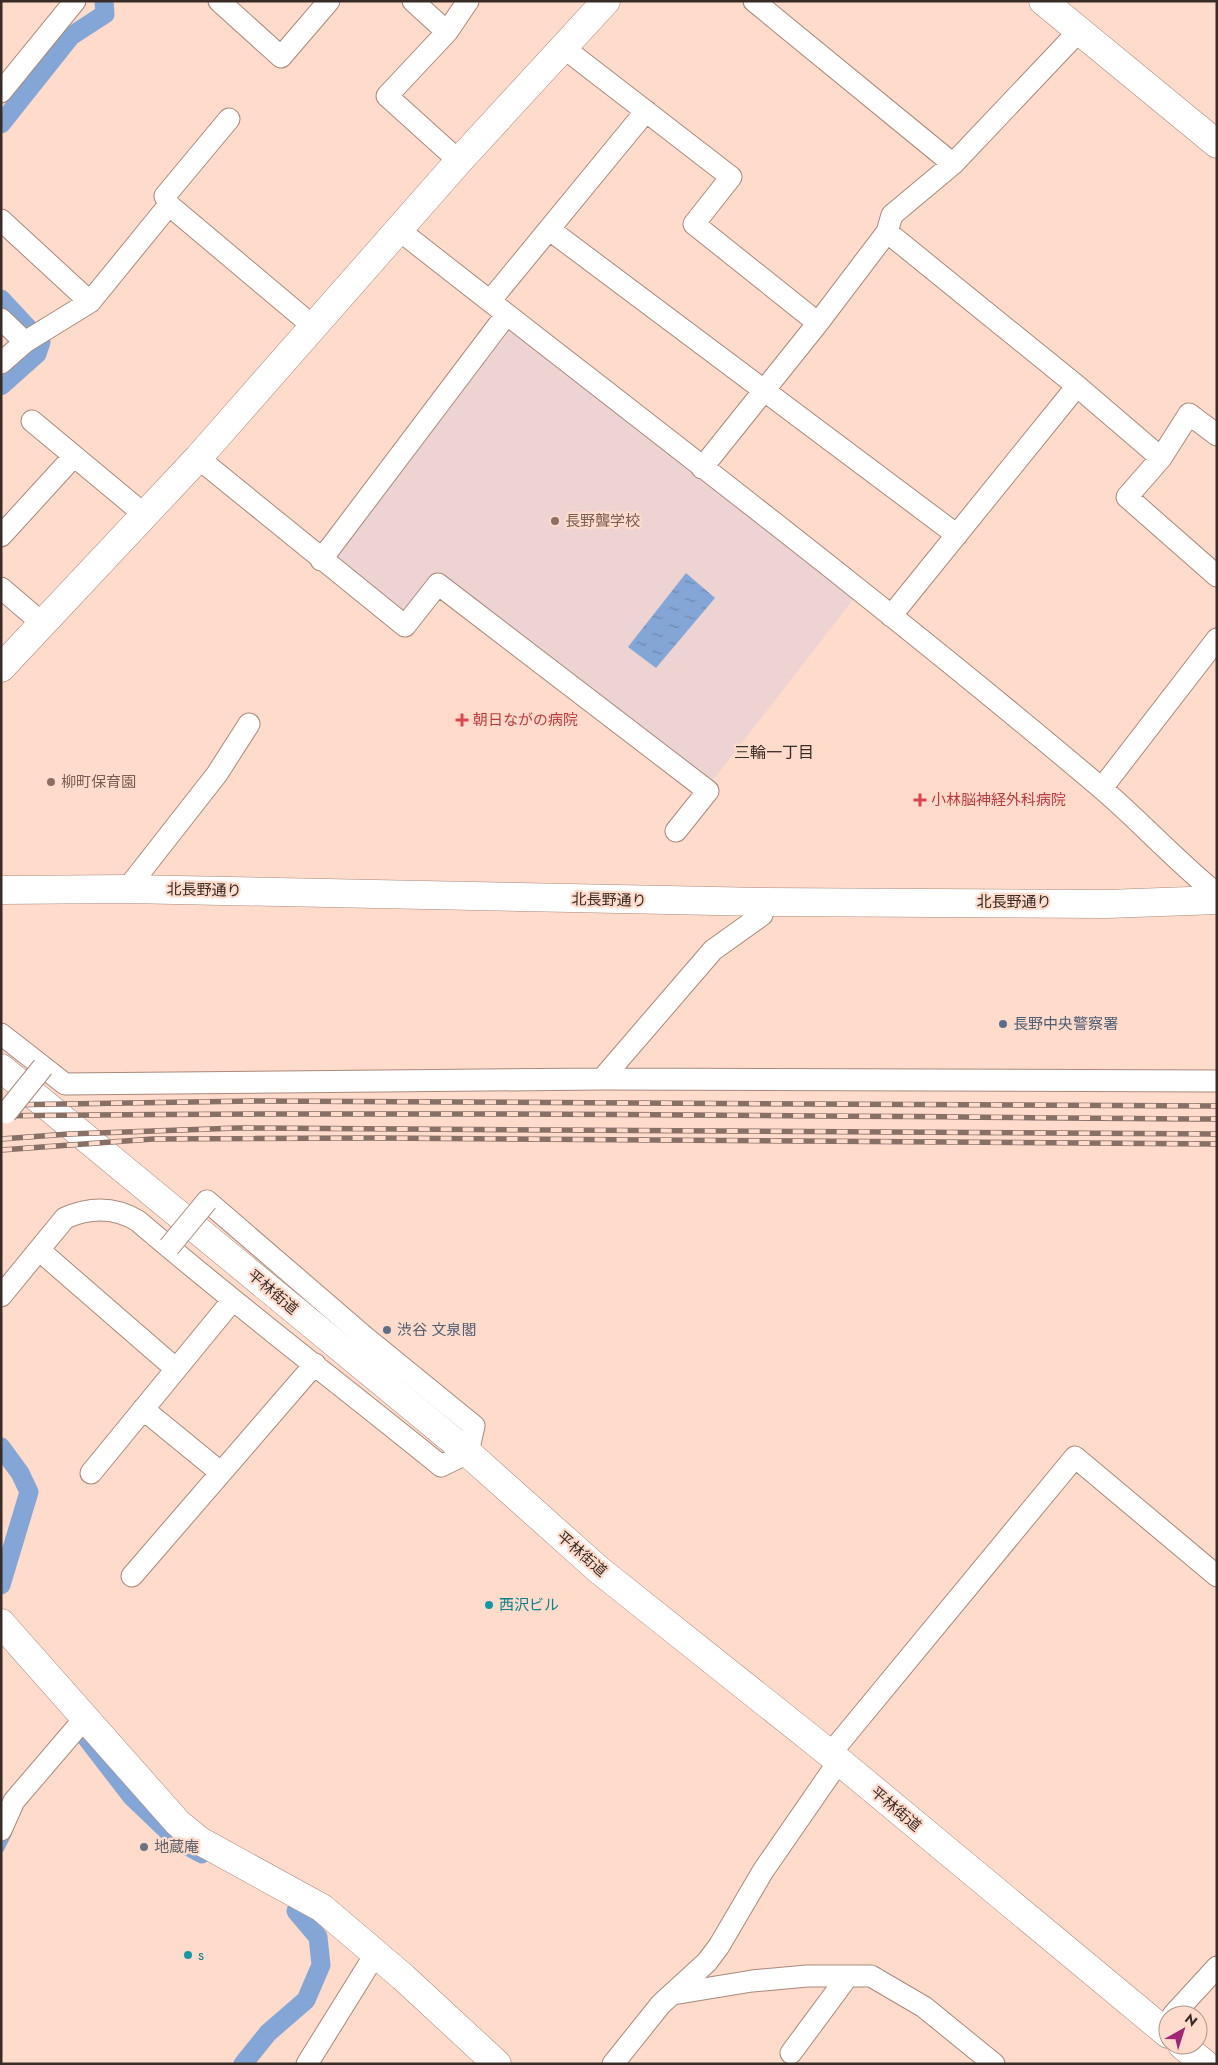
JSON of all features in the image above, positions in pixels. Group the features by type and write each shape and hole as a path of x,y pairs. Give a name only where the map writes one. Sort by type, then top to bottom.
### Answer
{"main road":[{"path":"1,668 198,458 459,161 606,1"},
{"path":"1043,1 1217,144"},
{"name":"北長野通り","path":"2,891 127,889 766,902 1107,904 1217,900"},
{"name":"平林街道","path":"1,1068 468,1453 599,1570 1158,2017"},
{"path":"1,1623 178,1823 200,1841 322,1908 376,1953 497,2064"},
{"path":"1194,2055 1205,2064"}],"street":[{"path":"1,92 75,1"},
{"path":"219,1 281,58 329,1"},
{"path":"413,1 447,32"},
{"path":"459,161 386,96 447,32 468,1"},
{"path":"754,1 954,164"},
{"path":"702,468 764,392 888,232 892,216 954,164 1080,31"},
{"path":"564,48 731,176 694,224 818,323"},
{"path":"321,560 498,308 550,230 646,111"},
{"path":"228,119 165,196 169,205 314,327"},
{"path":"1,363 32,337 90,302 169,205"},
{"path":"1,220 90,302"},
{"path":"398,230 891,616 1102,788 1190,872 1217,894"},
{"path":"550,230 957,535"},
{"path":"888,232 1078,386 1160,458"},
{"path":"1,319 32,337"},
{"path":"891,616 1078,386"},
{"path":"1217,434 1189,414 1160,458 1127,497 1217,576"},
{"path":"32,421 145,515"},
{"path":"1,536 74,456"},
{"path":"198,458 321,560 405,626 438,584 708,791 676,831"},
{"path":"1,588 42,624"},
{"path":"1102,788 1213,652"},
{"path":"127,889 216,774 249,724"},
{"path":"602,1079 713,950 762,914 766,902"},
{"path":"1,1034 65,1084 602,1079 1217,1081"},
{"path":"3,1112 43,1067"},
{"path":"1,1296 65,1218 79,1212 102,1210 123,1212 138,1221 232,1301 315,1364 441,1466 468,1453 474,1426 366,1338 206,1201 169,1247"},
{"path":"39,1250 176,1369"},
{"path":"91,1473 232,1301"},
{"path":"132,1576 315,1364"},
{"path":"144,1409 220,1472"},
{"path":"613,2064 662,2004 707,1962 724,1939 763,1871 834,1758 1075,1457 1217,1576"},
{"path":"1,1830 14,1801 85,1718"},
{"path":"307,2064 376,1953"},
{"path":"1184,2005 1217,1967"},
{"path":"674,1994 752,1981 807,1976 871,1976 924,2007 994,2064"},
{"path":"791,2053 848,1976"}],"shaded area":[{"name":"長野聾学校","path":"507,323 855,597 710,784 438,578 402,621 325,559"}],"water":[{"path":"686,573 715,598 656,668 628,647"}],"waterway":[{"path":"1,124 71,36 105,14 104,1"},
{"path":"1,299 41,342 37,354 1,386"},
{"path":"1,1447 20,1473 29,1492 1,1585"},
{"path":"85,1736 132,1797 178,1841 202,1854"},
{"path":"1,1850 9,1834"},
{"path":"243,2064 268,2033 306,2000 321,1965 318,1937 296,1911"}],"railway":[{"path":"1,1105 254,1101 1217,1106"},
{"path":"1,1116 457,1114 1217,1119"},
{"path":"1,1139 69,1134 238,1128 1217,1134"},
{"path":"1,1150 153,1139 374,1138 1217,1144"}],"place":[{"name":"長野聾学校","path":"555,521"},
{"name":"朝日ながの病院","path":"462,720"},
{"name":"柳町保育園","path":"51,782"},
{"name":"小林脳神経外科病院","path":"920,800"},
{"name":"長野中央警察署","path":"1003,1024"},
{"name":"渋谷 文泉閣","path":"387,1330"},
{"name":"西沢ビル","path":"489,1605"},
{"name":"地蔵庵","path":"144,1847"},
{"name":"s","path":"188,1955"}],"district":[{"name":"三輪一丁目","path":"774,752"}]}
